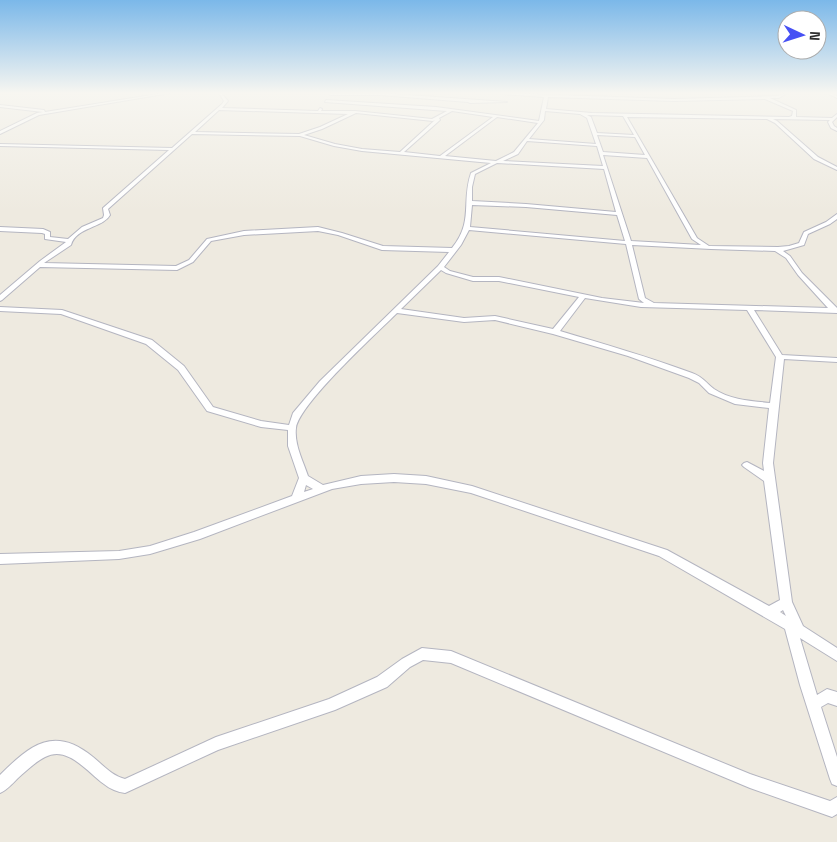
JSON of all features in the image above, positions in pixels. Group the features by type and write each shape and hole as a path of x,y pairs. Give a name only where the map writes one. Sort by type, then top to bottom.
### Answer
{"street":[{"path":"0,299 69,244 69,240 84,228 105,219 107,215 105,208 192,132"},
{"path":"203,132 301,135 349,148 400,154 605,168"},
{"path":"301,135 307,132"},
{"path":"400,154 424,132"},
{"path":"441,157 473,132"},
{"path":"323,489 304,478 293,446 292,428 296,415 440,267 453,250 467,228 470,182 473,173 516,153 533,132"},
{"path":"635,132 695,239 705,246 713,248"},
{"path":"787,132 816,158 837,170"},
{"path":"637,136 596,134 620,214 642,299 653,306"},
{"path":"527,140 599,145"},
{"path":"0,145 173,149"},
{"path":"601,153 648,157"},
{"path":"469,203 514,203 531,207 620,214"},
{"path":"467,228 628,243 713,248 775,248 802,244 806,232 828,223 837,216"},
{"path":"0,229 42,231 48,233 47,238 69,240"},
{"path":"43,264 177,268 191,262 204,243 213,238 244,233 318,229 382,248 453,250"},
{"path":"775,248 788,258 800,274 836,310"},
{"path":"440,267 448,272 473,279 499,279 602,300 653,306 836,310"},
{"path":"555,332 583,296"},
{"path":"0,309 62,312 149,342 181,368 210,409 261,424 292,428"},
{"path":"750,309 780,356 768,463 769,479 786,602 837,780"},
{"path":"397,311 464,320 495,318 555,332 631,354 692,376 712,390 738,402 774,406"},
{"path":"780,356 837,360"},
{"path":"746,465 769,479"},
{"path":"296,499 304,478"},
{"path":"0,559 119,555 150,550 196,536 323,489 361,480 394,478 426,480 472,490 662,553 769,612 837,655"},
{"path":"769,612 786,602"},
{"path":"0,786 22,763 50,749 59,747 81,756 116,785 125,786 216,744 330,705 382,682 406,663 422,654 451,657 750,781 832,809 837,804"},
{"path":"814,704 827,696 837,699"}]}
